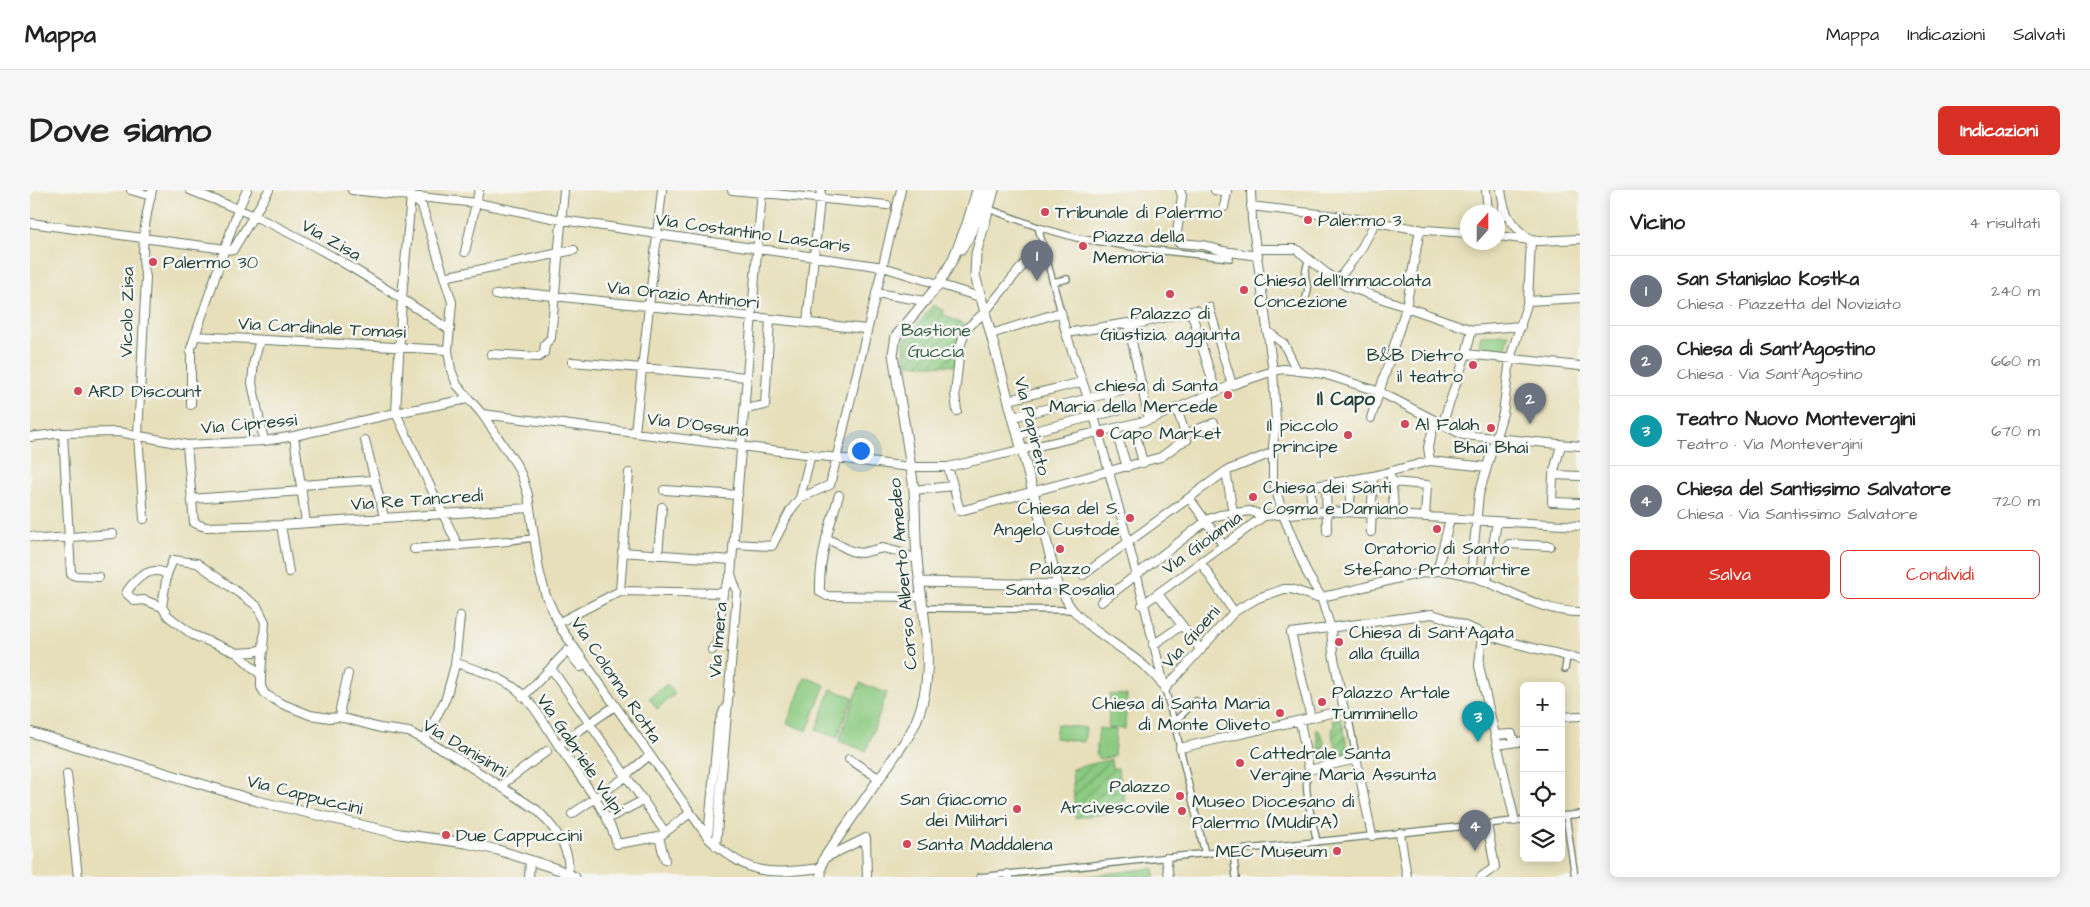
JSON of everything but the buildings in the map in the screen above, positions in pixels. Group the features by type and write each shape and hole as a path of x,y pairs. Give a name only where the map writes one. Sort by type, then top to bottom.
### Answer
{"street":[{"path":"131,190 152,193"},
{"name":"Via Zisa","path":"190,190 253,216 302,240 402,298 450,330"},
{"path":"191,405 191,348 226,250 238,210 247,190"},
{"path":"30,223 233,250 269,190"},
{"name":"Via Costantino Lascaris","path":"352,190 410,193 477,203 562,220 883,267 980,297"},
{"path":"465,252 479,190"},
{"path":"491,354 542,356 545,344 551,338 564,190"},
{"path":"635,432 662,190"},
{"path":"732,190 887,205"},
{"path":"807,323 820,190"},
{"path":"800,498 830,486 866,329 901,190"},
{"name":"Corso Alberto Amedeo","path":"822,868 914,727 923,706 928,668 921,582 917,560 914,490 893,354 896,336 939,284 953,259 968,224 977,190"},
{"name":"Corso Alberto Amedeo","path":"953,259 973,231 986,190"},
{"path":"994,190 989,209 1038,227 1077,238 1145,249 1230,258 1230,252"},
{"path":"1180,190 1182,196 1176,237 1176,240 1179,242 1203,245 1230,252 1258,253 1296,249 1337,281 1406,308 1472,330 1521,326"},
{"path":"1215,190 1227,192 1224,206"},
{"path":"1251,190 1251,206 1273,370 1276,420 1273,479 1283,515 1307,573 1322,597 1331,629 1332,653 1344,710 1348,714 1354,761 1372,836"},
{"path":"1486,190 1487,205"},
{"path":"1501,190 1503,205"},
{"name":"Via Imera","path":"716,846 737,592 731,574 762,192"},
{"name":"Vicolo Zisa","path":"144,519 138,436 146,277 143,265 144,238 152,193"},
{"path":"410,193 398,348 396,413 458,546"},
{"name":"Via Colonna Rotta","path":"410,193 422,206 452,302 448,350 451,370 457,386 482,414 516,464 528,495 539,570 546,596 558,623 585,664 690,813 716,846 756,870 782,872 822,868 866,838 867,877"},
{"path":"1251,206 1376,221 1423,230 1460,232"},
{"name":"Via Papireto","path":"989,209 974,264 975,275 1058,585"},
{"path":"1505,211 1508,218 1519,231 1531,240"},
{"path":"1337,281 1360,252 1376,221"},
{"path":"1038,227 1066,333 1094,416 1137,576 1205,854"},
{"path":"1371,418 1406,308 1423,230"},
{"path":"1505,237 1531,240 1580,239"},
{"path":"1471,576 1479,494 1497,437 1503,413 1510,359 1528,301 1531,240"},
{"path":"957,411 955,394 960,348 965,330 985,312 1036,249"},
{"path":"444,277 574,250"},
{"path":"1304,305 1308,290 1305,274 1308,260"},
{"path":"1053,282 1067,279"},
{"name":"Via Orazio Antinori","path":"496,295 525,293 649,308 866,329"},
{"path":"876,293 925,301"},
{"path":"1528,301 1580,298"},
{"path":"1209,307 1232,385"},
{"path":"1066,333 1128,324 1194,311 1216,392"},
{"path":"991,334 1062,312"},
{"path":"744,409 765,405 770,319"},
{"path":"1128,324 1149,420"},
{"path":"1430,461 1428,447 1466,354 1472,330"},
{"path":"1267,331 1284,344 1297,370"},
{"name":"Via Cardinale Tomasi","path":"195,336 448,350"},
{"path":"260,340 254,361 252,383 264,441"},
{"path":"1466,354 1580,366"},
{"path":"572,362 747,377"},
{"path":"1273,370 1297,370 1324,374 1380,392 1463,435 1580,446"},
{"name":"Via D'Ossuna","path":"482,414 910,467 948,467 1149,420 1273,370"},
{"path":"1008,400 1082,382"},
{"path":"1013,417 1142,385"},
{"name":"Via Cipressi","path":"30,437 63,433 118,432 187,445 264,441 468,399"},
{"path":"1018,435 1127,408"},
{"path":"948,467 960,511 1161,457 1180,443 1188,440 1177,409"},
{"path":"1185,434 1214,423"},
{"path":"1133,424 1143,462"},
{"path":"1115,429 1127,467"},
{"path":"63,433 67,538 71,574 99,577"},
{"path":"294,436 306,522"},
{"path":"365,440 373,480 384,518"},
{"path":"187,445 191,499 373,480"},
{"path":"1561,445 1553,475 1552,502 1580,503"},
{"path":"734,544 772,546 790,510 800,498 811,454"},
{"path":"1083,575 1226,471 1268,454 1273,455"},
{"path":"1312,512 1310,487 1373,476 1430,461 1487,467"},
{"path":"1226,471 1233,513"},
{"path":"1390,471 1395,516"},
{"path":"620,590 629,473"},
{"path":"1553,475 1580,476"},
{"path":"1371,532 1373,476"},
{"path":"1349,512 1352,480"},
{"path":"1392,482 1427,485 1425,517"},
{"path":"1326,484 1327,531"},
{"path":"914,490 952,486"},
{"path":"664,490 738,495"},
{"path":"839,495 826,538 820,571 820,592 827,596 922,597"},
{"path":"1189,498 1224,546"},
{"name":"Via Re Tancredi","path":"191,499 194,523 205,527 281,525 529,508"},
{"path":"658,555 662,507"},
{"path":"1101,602 1206,522 1220,515 1250,511 1264,516"},
{"name":"Via Gioiamia","path":"1143,605 1264,516 1327,511 1580,526"},
{"path":"1437,571 1450,519"},
{"path":"1488,581 1497,522"},
{"path":"281,525 289,572"},
{"path":"30,536 42,539 113,534"},
{"path":"414,549 534,538"},
{"path":"826,538 856,552 861,553 883,548 902,553 917,560"},
{"path":"1508,544 1550,546"},
{"path":"622,552 732,560"},
{"path":"162,607 167,574 173,560 197,563 257,606 265,622 261,675"},
{"path":"1201,563 1234,612"},
{"path":"1322,597 1403,577 1444,570 1488,581 1542,607 1563,612 1580,612"},
{"path":"167,574 155,571 145,575 132,582 126,593 136,601 144,600 162,607 168,616 193,635 238,653 261,675"},
{"path":"712,650 717,643 723,593 731,574"},
{"path":"921,582 1058,585 1073,610 1152,674 1165,689"},
{"name":"Via Gioeni","path":"1165,689 1234,612 1242,607 1258,598 1284,589 1291,589 1315,598 1322,597"},
{"path":"558,623 620,590 723,593"},
{"path":"1158,594 1200,650"},
{"path":"923,608 1073,610"},
{"path":"1310,718 1291,633 1432,614 1463,624 1482,633 1580,659"},
{"path":"425,739 446,698 456,663 460,616"},
{"path":"1153,645 1182,625"},
{"path":"1482,633 1479,666 1514,821"},
{"path":"238,653 254,652 264,648"},
{"path":"524,697 567,651 581,667 585,664"},
{"path":"1565,670 1567,656"},
{"name":"Via Gabriele Vulpi","path":"456,663 490,675 513,687 534,707 595,799 607,819 617,844 662,834"},
{"path":"551,668 644,800 662,834 665,860"},
{"path":"342,718 340,709 348,674"},
{"name":"Via Danisinni","path":"261,675 261,687 265,694 280,704 310,715 342,718 380,728 410,732 425,739 500,786 537,810 548,822 564,845 570,864 571,875"},
{"path":"708,837 718,727 728,699"},
{"path":"1174,722 1196,700"},
{"path":"558,745 616,706"},
{"path":"1180,748 1344,710"},
{"path":"1565,717 1580,716"},
{"path":"1300,721 1309,770 1306,775 1307,788 1317,842"},
{"name":"Via Cappuccini","path":"30,732 257,801 400,834 490,848 571,875"},
{"path":"1495,735 1512,734 1514,742"},
{"path":"1497,745 1520,741"},
{"path":"500,786 548,751"},
{"path":"572,814 627,776 629,772 650,755"},
{"path":"849,759 880,779"},
{"path":"1309,770 1354,761"},
{"path":"67,774 78,877"},
{"path":"607,819 644,800"},
{"path":"662,834 690,813"},
{"path":"1565,816 1580,814"},
{"path":"1564,817 1575,877"},
{"path":"980,877 1009,876 1520,820"},
{"path":"1481,877 1495,868 1488,824"},
{"path":"1400,834 1406,877"},
{"path":"1233,851 1236,877"},
{"path":"1166,858 1168,877"},
{"path":"529,877 530,860"}],"green space":[{"name":"Bastione Guccia","path":"933,305 944,311 943,314 966,326 955,366 905,364 904,341"},
{"path":"1509,334 1506,350 1479,345 1481,335"},
{"path":"1520,389 1543,391 1540,413 1518,411"},
{"path":"805,677 825,685 807,731 787,723"},
{"path":"860,683 887,693 866,751 839,741"},
{"path":"667,684 675,694 657,709 649,698"},
{"path":"831,689 853,697 837,738 816,730"},
{"path":"1110,694 1127,695 1125,729 1108,728"},
{"path":"1341,718 1349,754 1340,755 1332,737 1334,725 1332,720"},
{"path":"1057,724 1086,728 1084,742 1055,738"},
{"path":"1099,728 1116,730 1114,756 1099,759 1096,754"},
{"path":"1316,730 1318,730 1324,741 1323,753 1320,754"},
{"path":"1111,759 1112,768 1118,768 1125,811 1075,818 1072,769"},
{"path":"1154,868 1155,877 1079,877"}],"place":[{"name":"Tribunale di Palermo","path":"1045,212"},
{"name":"Palermo 3","path":"1308,220"},
{"name":"Piazza della Memoria","path":"1083,246"},
{"name":"Palermo 30","path":"153,262"},
{"name":"San Stanislao Kostka","path":"1037,281"},
{"name":"Chiesa dell'Immacolata Concezione","path":"1244,290"},
{"name":"Palazzo di Giustizia, aggiunta","path":"1170,294"},
{"name":"B&B Dietro il teatro","path":"1473,365"},
{"name":"ARD Discount","path":"78,391"},
{"name":"chiesa di Santa Maria della Mercede","path":"1228,395"},
{"name":"Al Falah","path":"1405,424"},
{"name":"Chiesa di Sant'Agostino","path":"1530,424"},
{"name":"Bhai Bhai","path":"1491,428"},
{"name":"Capo Market","path":"1100,433"},
{"name":"Il piccolo principe","path":"1348,435"},
{"name":"Chiesa dei Santi Cosma e Damiano","path":"1253,497"},
{"name":"Chiesa del S. Angelo Custode","path":"1130,518"},
{"name":"Oratorio di Santo Stefano Protomartire","path":"1437,529"},
{"name":"Palazzo Santa Rosalia","path":"1060,549"},
{"name":"Chiesa di Sant'Agata alla Guilla","path":"1339,642"},
{"name":"Palazzo Artale Tumminello","path":"1322,702"},
{"name":"Chiesa di Santa Maria di Monte Oliveto","path":"1280,713"},
{"name":"Teatro Nuovo Montevergini","path":"1478,742"},
{"name":"Cattedrale Santa Vergine Maria Assunta","path":"1240,763"},
{"name":"Palazzo Arcivescovile","path":"1180,796"},
{"name":"San Giacomo dei Militari","path":"1017,809"},
{"name":"Museo Diocesano di Palermo (MUdiPA)","path":"1182,811"},
{"name":"Due Cappuccini","path":"446,835"},
{"name":"Santa Maddalena","path":"907,844"},
{"name":"MEC Museum","path":"1337,851"},
{"name":"Chiesa del Santissimo Salvatore","path":"1475,851"}],"district":[{"name":"Il Capo","path":"1346,399"}]}
